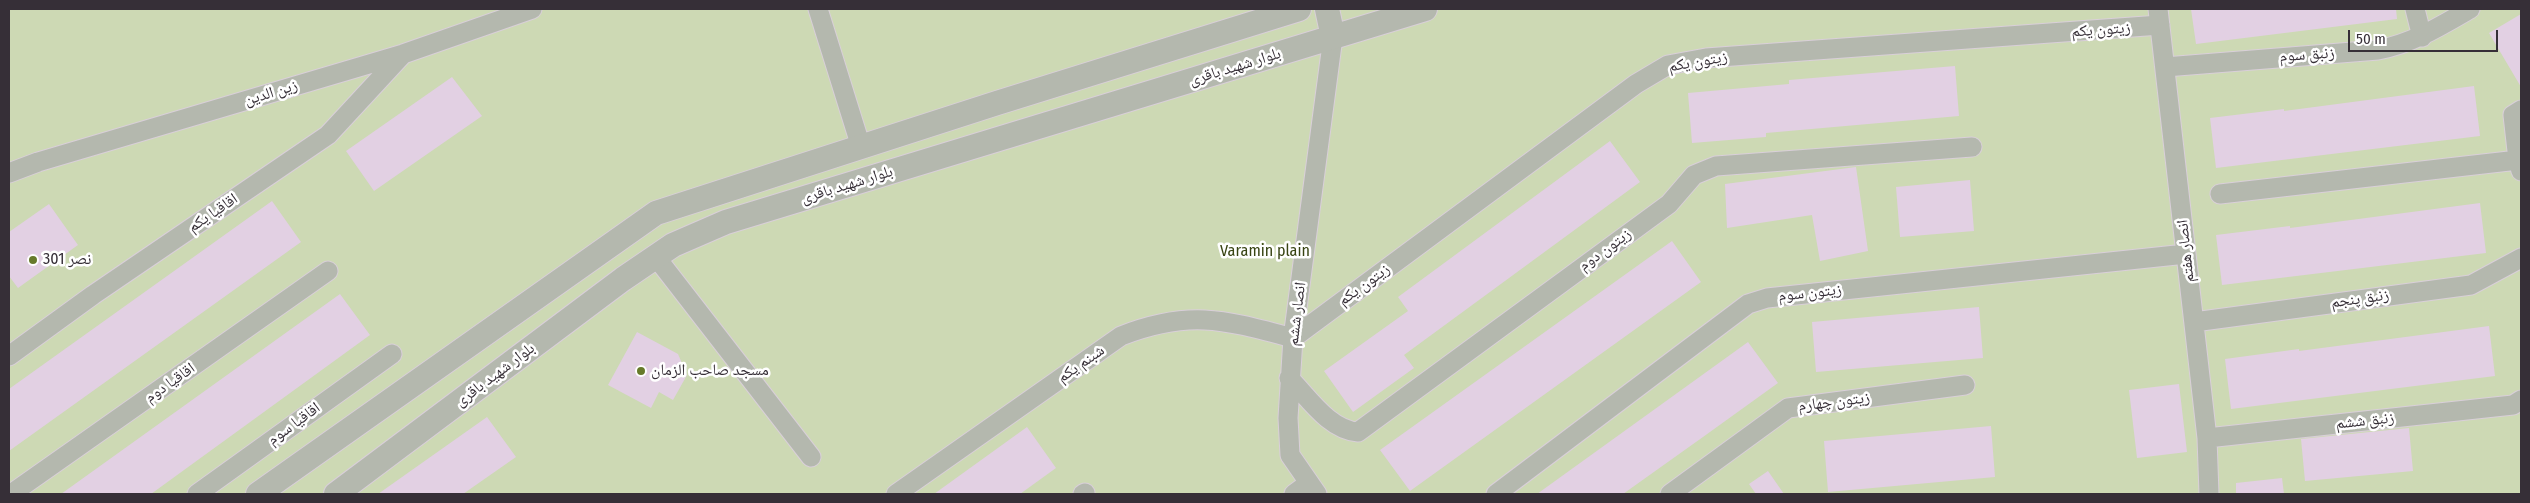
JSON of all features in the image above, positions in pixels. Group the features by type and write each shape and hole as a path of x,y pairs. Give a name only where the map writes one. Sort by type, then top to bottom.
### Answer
{"street":[{"name":"زین الدین","path":"9,173 38,162 402,54 532,9"},
{"path":"818,9 862,146"},
{"name":"بلوار شهید باقری","path":"258,494 656,213 862,146 1299,9"},
{"path":"1327,9 1333,37"},
{"name":"بلوار شهید باقری","path":"340,493 624,279 674,245 726,222 1425,9"},
{"path":"2414,9 2422,37"},
{"name":"زنبق سوم","path":"2165,67 2378,50 2402,45 2422,37 2470,9"},
{"name":"انصار هفتم","path":"2159,17 2207,438 2208,494"},
{"name":"زیتون یکم","path":"1293,338 1636,84 1668,65 1706,58 2159,17"},
{"name":"انصار ششم","path":"1313,489 1290,455 1288,418 1289,378 1333,37"},
{"name":"اقاقیا یکم","path":"9,356 93,295 328,134 402,54"},
{"path":"2220,194 2520,165 2513,115 2521,110"},
{"name":"زیتون دوم","path":"1289,378 1335,425 1346,431 1358,432 1669,204 1694,175 1716,166 1972,147"},
{"name":"زیتون سوم","path":"1496,494 1734,317 1748,304 1767,298 2186,254"},
{"path":"656,257 811,457"},
{"name":"زنبق پنجم","path":"2194,322 2471,285 2521,258"},
{"name":"اقاقیا دوم","path":"12,494 328,271"},
{"name":"شبنم یکم","path":"896,494 1121,336 1148,326 1189,318 1233,323 1293,338"},
{"name":"اقاقیا سوم","path":"197,494 392,354"},
{"name":"زیتون چهارم","path":"1670,494 1788,408 1965,385"},
{"name":"زنبق ششم","path":"2207,438 2513,405 2521,400"},
{"path":"1294,494 1313,489"}],"green space":[{"name":"Varamin plain","path":"9,9 2521,9 2521,494 9,494"}],"building":[{"path":"2191,9 2396,9 2397,19 2196,44"},
{"path":"2521,14 2521,87 2489,33"},
{"path":"1955,66 1959,116 1766,133 1766,137 1692,143 1688,93 1789,84 1789,80"},
{"path":"452,77 482,116 374,191 346,151"},
{"path":"2474,86 2480,136 2216,168 2210,118 2284,109 2284,111"},
{"path":"1610,141 1640,182 1404,355 1414,368 1353,412 1324,371 1408,311 1398,297"},
{"path":"1856,167 1868,251 1820,261 1812,215 1727,228 1725,184"},
{"path":"1970,180 1974,231 1900,237 1896,187"},
{"path":"272,201 301,242 9,451 9,389"},
{"path":"2480,203 2486,253 2222,285 2216,235 2290,226 2290,228"},
{"name":"نصر 301","path":"49,204 78,245 18,288 9,276 9,232"},
{"path":"1672,241 1701,282 1410,491 1380,450"},
{"path":"340,294 370,335 151,494 61,494"},
{"path":"1979,307 1983,358 1816,372 1812,322"},
{"path":"2489,326 2495,376 2231,409 2225,359"},
{"name":"مسجد صاحب الزمان","path":"637,332 678,354 687,375 673,400 659,392 651,408 608,385"},
{"path":"1748,342 1778,383 1623,494 1537,494"},
{"path":"2179,384 2187,452 2137,458 2129,390"},
{"path":"487,417 516,457 463,494 378,494"},
{"path":"1991,426 1995,477 1828,492 1824,441"},
{"path":"1027,427 1056,468 1020,494 934,494"},
{"path":"2409,428 2413,471 2305,481 2301,439"},
{"path":"1768,471 1784,494 1756,494 1749,484"},
{"path":"2282,478 2284,494 2236,494 2236,483"}],"place":[{"name":"نصر 301","path":"33,260"},
{"name":"مسجد صاحب الزمان","path":"641,371"}]}
